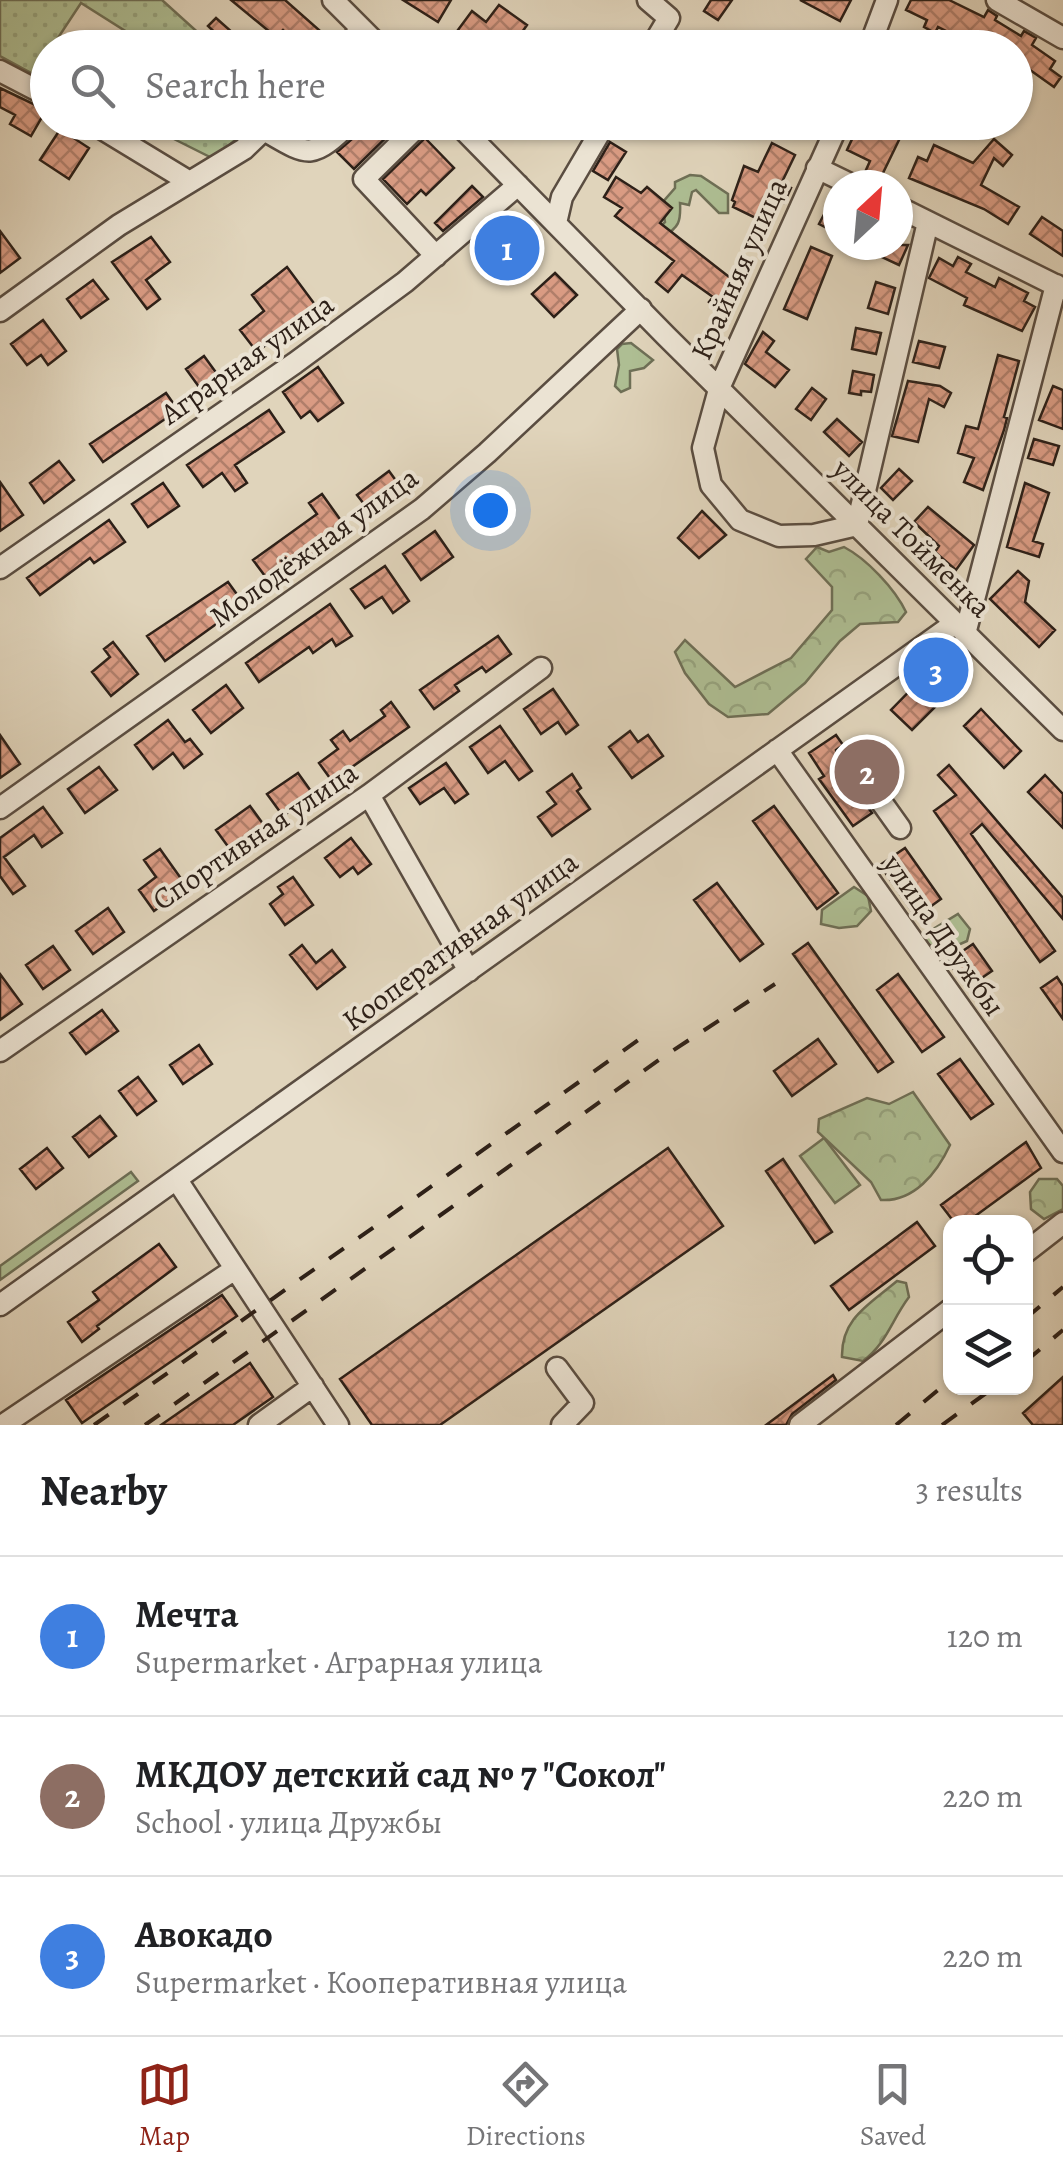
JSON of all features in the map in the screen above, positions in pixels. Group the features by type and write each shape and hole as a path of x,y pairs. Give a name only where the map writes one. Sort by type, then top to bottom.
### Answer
{"street":[{"path":"333,0 362,28"},
{"path":"648,0 669,18 662,30"},
{"path":"875,30 887,0"},
{"path":"997,0 1063,38"},
{"path":"0,70 30,86"},
{"path":"121,140 188,181"},
{"path":"0,311 119,224 253,140"},
{"path":"286,140 302,152 323,148 332,140"},
{"path":"404,140 364,179 436,256"},
{"name":"улица Тойменка","path":"474,140 1063,730"},
{"path":"556,223 562,197 595,140"},
{"name":"Крайняя улица","path":"830,140 720,386 702,448 712,485 740,520 779,536 814,535 856,524"},
{"path":"817,168 823,171"},
{"name":"Аграрная улица","path":"0,568 295,364 436,256 518,185"},
{"path":"913,215 1059,287 960,629"},
{"path":"856,524 928,222"},
{"name":"Молодёжная улица","path":"0,808 422,508 642,309"},
{"name":"Кооперативная улица","path":"0,1305 777,750 960,629"},
{"name":"Спортивная улица","path":"0,1050 370,794 540,668"},
{"name":"улица Дружбы","path":"777,750 1063,1152"},
{"path":"850,758 900,828"},
{"path":"370,794 468,971"},
{"path":"177,1180 338,1425"},
{"path":"1033,1247 1063,1223"},
{"path":"3,1425 236,1269"},
{"path":"800,1425 943,1315"},
{"path":"557,1368 583,1403 562,1425"},
{"path":"259,1425 312,1386"}],"green space":[{"path":"0,0 162,0 195,30 124,30 81,3 63,30 30,30 30,72 0,56"},
{"path":"176,140 235,140 214,159"},
{"path":"690,175 701,176 728,194 728,213 719,213 696,190 689,205 680,203 678,223 663,237 658,229 665,222 662,203 675,188 675,182"},
{"path":"631,343 653,360 644,368 630,371 630,388 621,392 615,386 617,349"},
{"path":"817,547 829,552 844,547 853,552 880,575 906,612 898,622 860,624 840,641 805,683 768,714 728,717 709,704 685,673 675,652 685,640 735,687 791,658 832,610 832,587 806,559"},
{"path":"854,887 868,896 871,911 857,926 821,924 822,910"},
{"path":"958,914 970,929 967,941 949,949 925,944 925,934"},
{"path":"913,1092 950,1145 923,1184 904,1196 881,1200 871,1182 818,1132 819,1119 867,1098 889,1104"},
{"path":"824,1138 860,1185 835,1203 800,1156"},
{"path":"131,1172 138,1181 0,1280 0,1266"},
{"path":"1039,1179 1057,1179 1063,1186 1063,1209 1044,1219 1031,1209 1030,1192"},
{"path":"897,1281 906,1283 909,1297 883,1339 863,1361 842,1357 846,1332 852,1322"}],"building":[{"path":"231,0 285,0 319,30 283,30 267,30"},
{"path":"403,0 451,0 438,22"},
{"path":"711,0 732,0 718,20 704,11"},
{"path":"800,0 851,0 840,21"},
{"path":"911,0 949,0 984,17 988,10 997,16 995,20 1011,30 930,30 924,27 927,20 906,10"},
{"path":"499,5 527,25 524,30 458,30 472,11 486,22"},
{"path":"216,18 230,30 212,30 208,26"},
{"path":"1033,46 1055,61 1050,69 1061,77 1054,87 1033,72"},
{"path":"0,88 30,102 30,135 10,124 15,115 0,107"},
{"path":"53,140 77,140 89,148 69,179 40,160"},
{"path":"351,140 384,140 354,169 337,152"},
{"path":"423,140 454,168 426,195 421,190 407,204 383,179"},
{"path":"852,140 899,140 884,170 866,170 870,161 847,150"},
{"path":"993,140 1012,155 1003,166 994,158 981,185 1019,207 1008,224 984,209 913,180 918,157 927,161 934,145 973,163"},
{"path":"610,142 626,152 608,180 593,171"},
{"path":"772,143 795,155 781,184 791,188 784,203 774,202 764,222 733,207 732,200 744,166 758,172"},
{"path":"616,177 641,193 647,187 672,208 660,223 742,287 723,312 709,302 713,297 682,275 668,292 656,282 674,261 615,216 622,208 604,197"},
{"path":"472,186 483,197 443,231 435,223"},
{"path":"1042,217 1063,231 1063,256 1030,234"},
{"path":"499,221 529,252 509,270 478,237"},
{"path":"0,231 20,258 0,273"},
{"path":"151,237 170,262 146,280 160,299 147,309 112,262"},
{"path":"811,247 823,252 823,260 830,260 807,319 784,309"},
{"path":"958,257 971,264 966,272 995,287 999,278 1028,293 1024,301 1035,307 1022,331 964,305 967,298 929,278 939,258 953,266"},
{"path":"287,267 316,306 257,352 240,330 264,311 252,295"},
{"path":"555,273 577,295 554,317 532,294"},
{"path":"93,280 108,299 81,318 67,299"},
{"path":"876,282 895,288 888,314 868,308"},
{"path":"43,320 66,351 48,365 41,355 27,365 11,344"},
{"path":"856,328 881,333 876,354 852,349"},
{"path":"763,332 774,341 766,352 789,370 775,387 745,364"},
{"path":"919,341 945,347 939,368 913,362"},
{"path":"998,355 1019,361 1004,430 983,490 964,482 974,458 958,453 966,426 978,429"},
{"path":"204,356 220,378 202,391 186,369"},
{"path":"318,367 343,403 318,421 310,411 301,418 283,392"},
{"path":"853,371 874,375 871,392 849,393"},
{"path":"908,381 940,386 951,393 944,407 929,399 918,442 892,436"},
{"path":"1053,386 1063,390 1063,429 1039,420"},
{"path":"812,388 826,399 811,420 796,409"},
{"path":"166,393 178,410 103,462 90,444"},
{"path":"269,410 284,432 235,465 247,483 235,491 222,473 203,487 187,465"},
{"path":"837,419 862,442 849,456 824,432"},
{"path":"1034,439 1059,446 1053,465 1028,458"},
{"path":"59,461 74,480 44,503 30,483"},
{"path":"899,469 912,481 893,500 881,488"},
{"path":"389,471 402,489 370,512 357,495"},
{"path":"0,482 23,515 0,531"},
{"path":"163,483 179,506 148,527 132,504"},
{"path":"1025,483 1049,493 1033,541 1043,544 1039,557 1007,547"},
{"path":"322,494 347,529 271,584 253,560 317,514 309,503"},
{"path":"928,507 974,545 956,570 935,552 939,546 914,522"},
{"path":"702,511 726,535 699,558 678,538"},
{"path":"109,520 125,542 94,563 90,558 40,595 27,578"},
{"path":"435,531 453,557 421,580 403,554"},
{"path":"385,566 409,601 393,613 382,597 365,608 351,589"},
{"path":"1018,571 1029,581 1025,602 1055,630 1039,647 990,599"},
{"path":"228,582 244,604 165,661 147,636"},
{"path":"330,604 352,636 336,646 332,639 313,653 309,647 259,682 246,663"},
{"path":"498,636 511,654 486,672 482,667 455,685 459,691 434,709 420,690"},
{"path":"113,642 138,674 111,696 92,672 110,657 104,649"},
{"path":"936,664 957,685 912,730 891,710"},
{"path":"226,685 243,708 211,733 193,710"},
{"path":"553,689 578,725 566,734 558,722 541,734 524,709"},
{"path":"391,702 409,727 332,781 319,763 338,749 331,740 343,731 350,741 385,716 381,710"},
{"path":"981,709 1021,751 1004,768 964,726"},
{"path":"168,720 185,742 190,739 202,754 184,768 173,753 153,769 135,745"},
{"path":"500,726 532,771 519,780 505,761 488,773 470,747"},
{"path":"630,731 638,742 648,735 663,756 632,778 609,747"},
{"path":"0,735 20,764 0,778"},
{"path":"836,735 843,745 836,750 838,765 872,813 853,826 819,779 824,776 809,753"},
{"path":"446,763 468,794 455,803 444,788 420,804 409,788"},
{"path":"949,765 1063,898 1063,919 982,824 971,834 1055,951 1040,962 934,811 956,795 938,775"},
{"path":"99,767 117,790 85,813 68,789"},
{"path":"298,773 313,794 283,816 267,794"},
{"path":"572,774 581,788 577,791 590,809 552,836 538,817 556,804 547,792"},
{"path":"1045,775 1063,794 1063,828 1028,792"},
{"path":"250,806 266,828 232,852 216,830"},
{"path":"774,806 838,893 817,909 753,821"},
{"path":"43,807 62,833 42,847 34,835 4,857 25,886 13,894 0,876 0,838"},
{"path":"351,838 371,864 358,874 353,867 340,877 325,858"},
{"path":"905,848 941,899 916,917 880,865"},
{"path":"160,849 187,887 154,911 139,890 156,877 144,860"},
{"path":"293,877 313,905 285,925 270,904 283,894 278,887"},
{"path":"717,883 763,944 740,961 694,900"},
{"path":"108,908 124,932 93,954 76,931"},
{"path":"808,943 893,1062 878,1072 793,954"},
{"path":"973,944 992,971 967,988 948,961"},
{"path":"302,945 316,963 332,950 345,967 317,989 290,955"},
{"path":"53,946 70,970 43,989 26,965"},
{"path":"0,974 22,1004 0,1020"},
{"path":"898,974 944,1037 922,1052 877,990"},
{"path":"1057,977 1063,986 1063,1019 1041,988"},
{"path":"102,1010 118,1031 86,1054 70,1033"},
{"path":"818,1039 836,1064 792,1096 774,1071"},
{"path":"199,1045 212,1064 183,1084 170,1065"},
{"path":"960,1059 993,1104 971,1119 938,1074"},
{"path":"138,1077 156,1101 137,1115 119,1091"},
{"path":"100,1116 116,1136 89,1157 73,1137"},
{"path":"1026,1142 1041,1168 977,1215 949,1215 941,1205"},
{"path":"47,1148 63,1168 36,1189 20,1169"},
{"path":"668,1148 723,1226 440,1425 372,1425 340,1379"},
{"path":"783,1159 832,1232 815,1243 766,1171"},
{"path":"917,1222 935,1246 849,1310 831,1286"},
{"path":"159,1244 176,1267 97,1326 99,1329 82,1342 68,1322 99,1300 93,1292"},
{"path":"222,1295 237,1316 82,1423 66,1400"},
{"path":"250,1363 273,1397 233,1425 161,1425"},
{"path":"833,1375 836,1380 792,1414 786,1425 766,1425"},
{"path":"1063,1377 1063,1425 1033,1425 1023,1413"}],"railway":[{"path":"145,1425 663,1057 775,984"},
{"path":"94,1425 644,1036"},
{"path":"1033,1312 1063,1287"},
{"path":"1033,1355 1063,1330"},
{"path":"896,1425 943,1386"},
{"path":"942,1425 984,1395"}],"place":[{"name":"Мечта","path":"507,248"},
{"name":"Авокадо","path":"936,670"},
{"name":"МКДОУ детский сад № 7 \"Сокол\"","path":"867,772"}]}
